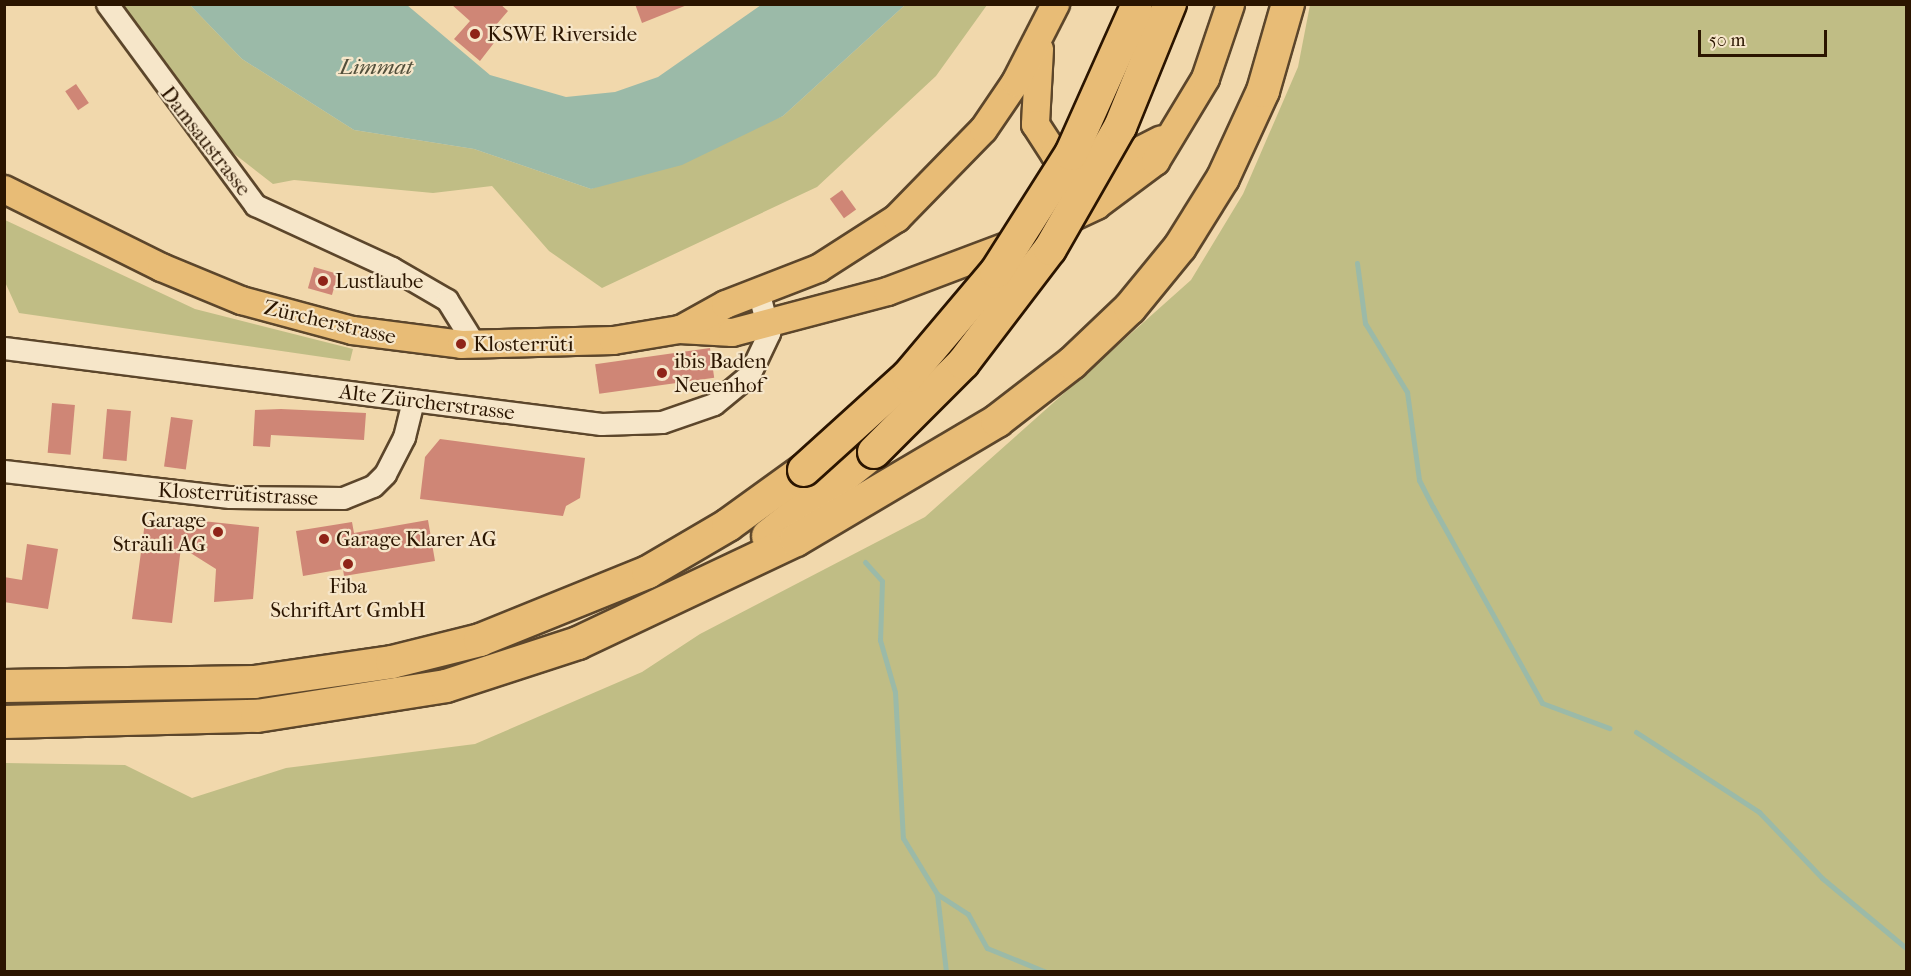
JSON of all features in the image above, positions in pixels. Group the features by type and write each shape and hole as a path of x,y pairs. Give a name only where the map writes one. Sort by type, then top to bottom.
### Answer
{"highway":[{"path":"719,573 874,452 963,363 1050,249 1120,127 1170,4"},
{"path":"4,722 218,719 399,697 490,674 578,643 719,573 796,540 927,466 1047,384 1152,284 1199,220 1238,151 1263,92 1288,4"},
{"path":"4,686 254,682 346,670 470,643 565,610 648,572 728,525 804,470 908,376 996,272 1071,154 1137,7"}],"main road":[{"path":"679,329 846,253 929,189 983,129 1039,38 1055,4"},
{"path":"679,329 732,332 887,291 1023,240 1128,184 1155,161 1176,130 1209,68 1230,4"},
{"path":"1039,38 1035,124 1045,144 1063,160 1088,167 1108,166 1176,130"},
{"name":"Zürcherstrasse","path":"4,189 160,267 268,310 377,335 475,345 613,340 679,329"}],"street":[{"name":"Damsaustrasse","path":"107,4 255,205 392,268 447,300 475,345"},
{"name":"Alte Zürcherstrasse","path":"4,348 601,424 662,422 731,393 760,360 766,324 759,294"},
{"name":"Klosterrütistrasse","path":"4,471 220,497 344,498 373,486 385,474 404,437 413,400"}],"shaded area":[{"path":"122,5 190,5 242,59 354,130 474,149 591,189 783,116 905,5 987,5 936,76 817,187 602,288 549,251 492,186 433,193 294,180 273,184 210,135"},
{"path":"1310,5 1906,5 1906,971 5,971 5,763 125,765 192,798 286,768 475,744 642,672 700,634 925,517 1191,280 1243,194 1298,67"},
{"path":"5,220 195,309 353,349 350,361 19,313 5,282"}],"water":[{"name":"Limmat","path":"190,5 407,5 490,75 566,97 615,92 658,77 761,5 905,5 783,116 682,165 591,189 474,149 354,130 242,59"}],"building":[{"name":"KSWE Riverside","path":"451,4 500,4 508,11 490,32 497,39 480,61 454,39 470,21"},
{"path":"635,4 687,4 687,5 642,23"},
{"path":"76,84 89,103 78,110 65,91"},
{"path":"842,190 856,209 844,218 830,199"},
{"name":"Lustlaube","path":"314,267 338,274 332,295 308,288"},
{"path":"710,348 714,378 599,394 595,364"},
{"path":"52,403 75,405 71,455 48,453"},
{"path":"107,409 131,411 127,461 103,459"},
{"path":"255,410 366,413 364,440 271,435 270,447 253,446"},
{"path":"171,417 193,420 186,470 164,467"},
{"path":"440,439 585,458 580,498 566,506 563,516 420,499 425,457"},
{"path":"184,519 259,527 253,599 214,602 216,569 181,547 172,623 132,619 145,522 183,527"},
{"path":"428,520 435,561 344,576 343,569 303,576 296,531 352,522 354,533"},
{"path":"27,544 58,549 48,609 4,602 4,577 22,580"}],"waterway":[{"path":"1357,263 1365,323 1407,392 1419,480 1433,507 1542,703 1609,728"},
{"path":"865,562 882,581 880,640 895,692 903,838 937,894 946,972"},
{"path":"1636,732 1759,812 1822,878 1906,948"},
{"path":"937,894 968,914 987,948 1046,972"}],"place":[{"name":"KSWE Riverside","path":"475,34"},
{"name":"Lustlaube","path":"323,281"},
{"name":"Klosterrüti","path":"461,344"},
{"name":"ibis Baden Neuenhof","path":"662,373"},
{"name":"Garage Sträuli AG","path":"218,532"},
{"name":"Garage Klarer AG","path":"324,539"},
{"name":"Fiba SchriftArt GmbH","path":"348,564"}]}
